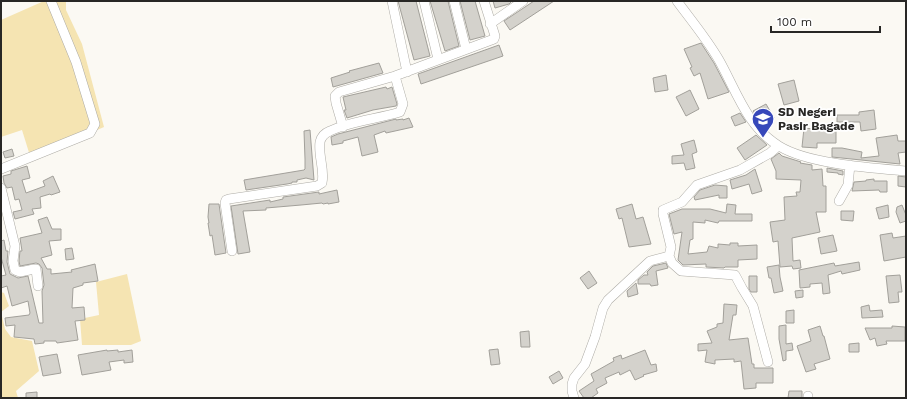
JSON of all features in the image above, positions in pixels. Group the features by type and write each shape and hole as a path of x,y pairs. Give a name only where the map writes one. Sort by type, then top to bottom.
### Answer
{"street":[{"path":"1,169 90,133 95,124 76,62 51,1"},
{"path":"392,1 407,72"},
{"path":"424,1 438,60"},
{"path":"454,1 466,49"},
{"path":"343,127 335,96 339,92 407,72 494,39 495,36 484,1"},
{"path":"490,24 523,1"},
{"path":"677,1 713,50 752,121 765,136 778,146 791,153 850,165 906,171"},
{"path":"232,251 225,203 226,200 317,186 322,183 323,177 320,142 323,136 329,131 400,112 403,104 395,76"},
{"path":"768,362 753,306 736,275 681,271 672,264 669,256 671,247 663,210 682,202 697,185 740,170 770,154 778,146"},
{"path":"839,201 848,185 850,165"},
{"path":"1,188 4,214 15,246 13,261 14,270 20,272 34,268 36,269 38,286"},
{"path":"574,398 572,384 574,378 585,364 595,337 603,308 608,300 650,261 669,256"}],"shaded area":[{"path":"44,1 66,1 66,10 82,44 104,127 31,159 22,130 1,137 1,20"},
{"path":"127,274 141,341 131,345 82,345 80,319 99,315 96,282"},
{"path":"1,292 4,293 9,306 1,312"},
{"path":"1,312 5,329 11,337 32,341 39,371 16,391 18,398 1,398"}],"building":[{"path":"398,1 416,1 430,56 414,60"},
{"path":"430,1 448,1 459,46 445,51"},
{"path":"460,1 475,1 485,36 470,40"},
{"path":"493,1 512,1 509,4 495,8"},
{"path":"534,1 554,1 510,30 504,21"},
{"path":"701,43 714,63 729,92 708,99 700,73 694,76 690,68 692,67 684,49"},
{"path":"499,45 503,56 421,84 418,74"},
{"path":"379,63 383,73 333,87 331,78 350,72 349,71"},
{"path":"666,75 668,90 655,92 653,78"},
{"path":"794,80 799,101 784,105 778,84"},
{"path":"386,87 387,89 392,87 397,104 396,106 373,110 347,118 344,110 346,110 343,97"},
{"path":"690,90 699,109 686,116 676,97"},
{"path":"766,104 774,118 763,124 753,111"},
{"path":"874,110 876,129 861,131 860,122 837,122 837,115 859,115 859,112"},
{"path":"740,113 746,122 735,126 731,117"},
{"path":"409,118 413,127 386,133 385,131 374,135 378,152 362,156 358,137 343,141 343,143 332,145 331,137 338,134 396,119 403,120"},
{"path":"823,127 836,128 836,143 817,143 817,148 802,147 804,128 823,130"},
{"path":"310,130 314,180 306,178 287,184 246,190 244,180 304,170 304,131"},
{"path":"756,135 767,145 745,160 737,148"},
{"path":"897,135 898,141 906,141 906,152 898,153 900,164 832,157 832,148 842,148 862,152 861,158 879,156 876,138"},
{"path":"694,140 697,152 692,154 695,168 686,170 684,163 672,164 672,156 684,155 681,144"},
{"path":"12,149 14,156 5,158 3,152"},
{"path":"779,153 782,156 801,162 800,163 812,165 812,170 822,169 823,186 826,186 826,212 816,212 820,232 792,238 793,261 800,260 801,268 793,269 792,266 780,267 778,241 773,242 770,222 785,220 784,197 797,196 796,192 800,192 801,180 776,179 776,171 771,159"},
{"path":"27,166 30,178 22,180 26,193 45,186 43,181 53,176 60,192 40,197 41,208 32,209 34,214 15,219 13,212 22,210 19,199 15,200 12,187 7,188 4,183 3,176 11,174 11,171"},
{"path":"827,168 843,171 843,175 827,172"},
{"path":"755,169 762,191 752,194 749,184 732,189 730,180 746,175"},
{"path":"898,176 906,177 906,187 898,186"},
{"path":"874,179 874,181 887,181 887,192 880,192 879,190 852,191 854,182"},
{"path":"715,185 727,186 727,198 719,198 719,195 695,200 694,197 700,190"},
{"path":"337,190 339,202 243,211 250,252 238,254 231,206 270,200 270,202 283,199 283,197 319,192 319,194"},
{"path":"209,204 219,204 226,253 215,255 212,235 210,236 208,223"},
{"path":"632,204 636,219 643,217 651,244 629,247 622,218 619,219 616,209"},
{"path":"727,204 736,205 735,214 752,214 752,221 719,221 718,223 705,220 705,223 693,222 693,239 690,240 688,254 707,252 709,246 718,248 718,244 730,245 730,243 738,243 738,246 757,245 757,259 738,260 738,267 706,267 706,264 683,265 678,260 682,232 674,234 669,214 682,209 710,209 726,213"},
{"path":"888,205 889,217 879,219 876,208"},
{"path":"902,205 906,215 906,221 900,223 896,212 897,207"},
{"path":"841,211 854,211 853,221 841,220"},
{"path":"47,217 52,229 61,229 61,240 49,241 52,255 41,258 47,269 51,269 51,274 72,272 71,270 95,264 98,281 83,283 83,285 73,288 72,308 84,307 85,320 75,321 78,340 57,343 56,341 44,341 44,343 35,344 34,339 14,337 15,325 6,326 5,318 29,315 30,313 28,301 12,306 7,286 1,288 1,276 6,275 1,257 1,241 4,240 6,251 8,251 7,262 10,274 18,278 28,276 39,323 43,323 42,291 44,285 42,268 36,263 20,266 19,261 20,251 22,251 20,238 42,233 38,220"},
{"path":"892,233 893,238 906,236 906,257 884,261 880,235"},
{"path":"833,235 837,251 821,254 818,238"},
{"path":"72,248 74,259 66,260 65,249"},
{"path":"859,262 860,270 842,274 841,271 828,275 830,293 823,294 822,283 810,284 810,287 800,288 799,270 834,263 835,266"},
{"path":"666,263 668,268 656,271 658,285 651,286 650,284 638,284 638,280 644,275 648,275 647,272 653,266"},
{"path":"779,265 783,291 774,293 767,267"},
{"path":"589,271 597,283 588,289 580,278"},
{"path":"900,275 902,292 898,292 899,302 889,303 886,276"},
{"path":"749,276 757,276 757,292 751,292 749,289"},
{"path":"636,283 638,294 628,297 627,291"},
{"path":"803,290 803,297 796,298 795,291"},
{"path":"724,304 737,305 736,315 733,315 729,340 748,338 754,368 773,368 773,383 756,383 756,388 744,389 741,361 734,362 734,359 715,360 715,364 705,362 707,350 698,351 698,344 712,343 707,331 717,327 717,324 723,323"},
{"path":"869,305 870,311 882,310 883,317 862,318 861,307"},
{"path":"794,310 794,323 786,323 786,311"},
{"path":"786,325 786,344 792,343 793,350 786,351 786,360 783,361 779,339 779,326"},
{"path":"820,326 830,359 814,364 816,369 806,372 797,346 811,341 808,330"},
{"path":"892,326 905,327 905,341 886,341 887,344 877,346 875,338 870,340 865,328 892,328"},
{"path":"529,331 530,347 521,347 520,332"},
{"path":"859,343 859,352 849,352 849,344"},
{"path":"498,349 500,364 491,365 489,350"},
{"path":"107,350 118,350 118,352 132,350 133,362 124,363 124,360 109,362 111,370 82,375 78,355"},
{"path":"645,350 651,365 656,364 657,371 643,375 644,376 635,380 630,370 620,375 619,372 605,378 607,383 596,389 598,393 591,398 584,398 579,391 594,381 591,374 614,361 613,358 621,355 622,359"},
{"path":"57,354 61,373 43,376 39,357"},
{"path":"559,371 563,378 553,384 549,377"},
{"path":"789,391 802,391 802,398 788,398"},
{"path":"37,392 37,398 26,398 26,393"}],"place":[{"name":"SD Negeri Pasir Bagade","path":"763,138"}]}
